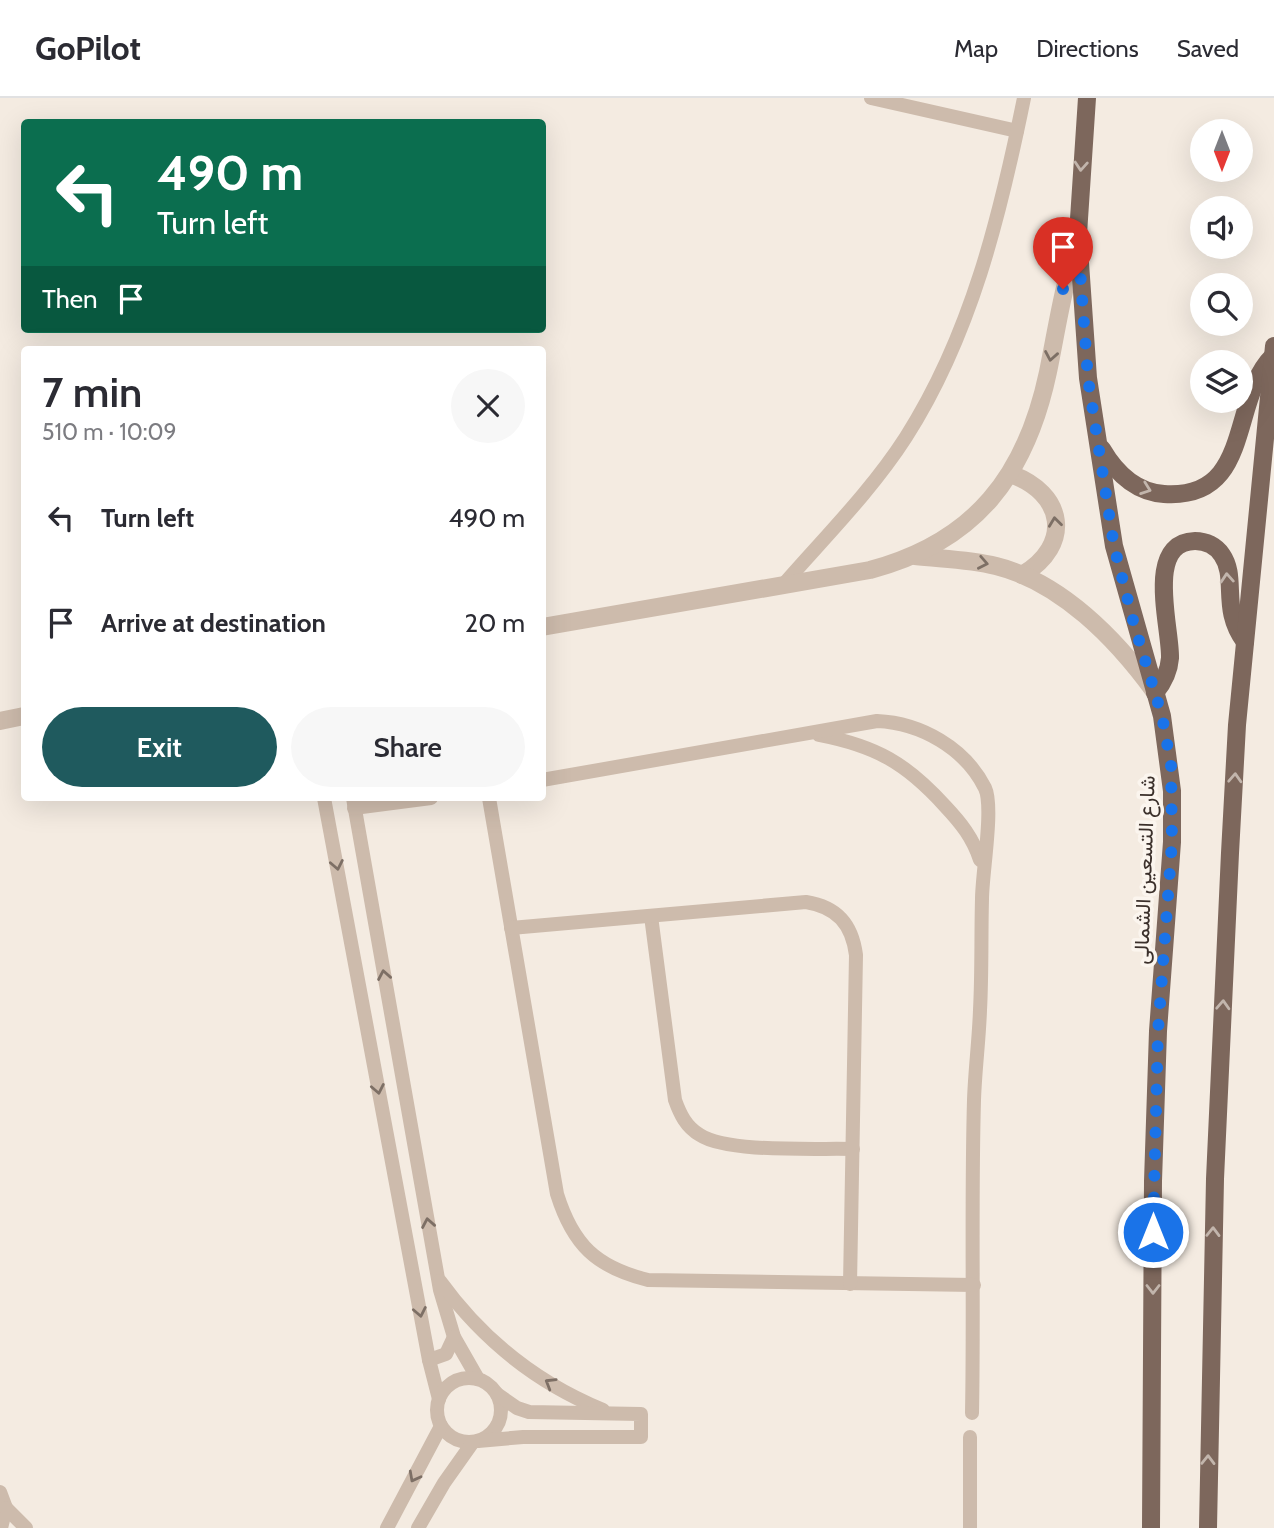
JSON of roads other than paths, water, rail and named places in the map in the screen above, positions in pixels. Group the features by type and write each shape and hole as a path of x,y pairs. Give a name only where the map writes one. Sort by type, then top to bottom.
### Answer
{"main road":[{"name":"شارع التسعين الشمالى","path":"1087,98 1079,188 1078,242 1088,379 1114,546 1155,692 1171,765 1173,817 1156,1099 1151,1528"},
{"path":"1098,443 1113,467 1137,487 1168,494 1199,488 1217,477 1230,460 1239,441 1253,383 1273,351"},
{"path":"1208,1528 1215,1165 1237,736 1273,351"},
{"path":"1155,692 1166,677 1170,658 1164,564 1181,544 1198,541 1215,547 1221,554 1227,570 1231,616 1236,630 1245,642"}],"street":[{"path":"870,98 1017,131"},
{"path":"784,584 905,439 939,381 981,273 1024,98"},
{"path":"546,626 870,570 915,556 981,511 1010,474 1028,438 1042,395 1063,289 1078,242"},
{"path":"1010,474 1042,492 1052,506 1056,523 1055,540 1047,556 1022,575"},
{"path":"915,556 971,561 1022,575 1096,625 1138,668 1155,692"},
{"path":"0,721 21,717"},
{"path":"546,779 867,723 896,722 932,735 949,747 986,790 988,811 982,869 981,1007 974,1100 972,1413"},
{"path":"815,734 845,740 870,749 922,779 974,841 982,869"},
{"path":"325,801 429,1360 439,1399 437,1411 441,1426 457,1440 475,1442 523,1437 641,1437 641,1414 529,1412 517,1409 478,1379 454,1337 437,1277 354,803 385,801"},
{"path":"490,801 557,1194 565,1219 579,1242 598,1261 622,1273 648,1280 974,1285"},
{"path":"511,928 806,902 829,908 847,924 854,939 856,955 850,1284"},
{"path":"651,916 675,1100 688,1125 699,1135 726,1145 853,1149"},
{"path":"367,1027 392,1023"},
{"path":"437,1277 480,1329 513,1359 550,1384 611,1413"},
{"path":"429,1360 446,1354 454,1337"},
{"path":"439,1399 455,1381 478,1379"},
{"path":"418,1528 444,1483 475,1442 487,1437 499,1422 501,1413 497,1394"},
{"path":"523,1437 520,1423 529,1412"},
{"path":"387,1528 441,1426"},
{"path":"970,1437 970,1528"},
{"path":"0,1492 6,1508 26,1528"},
{"path":"1,1528 6,1508"}]}
